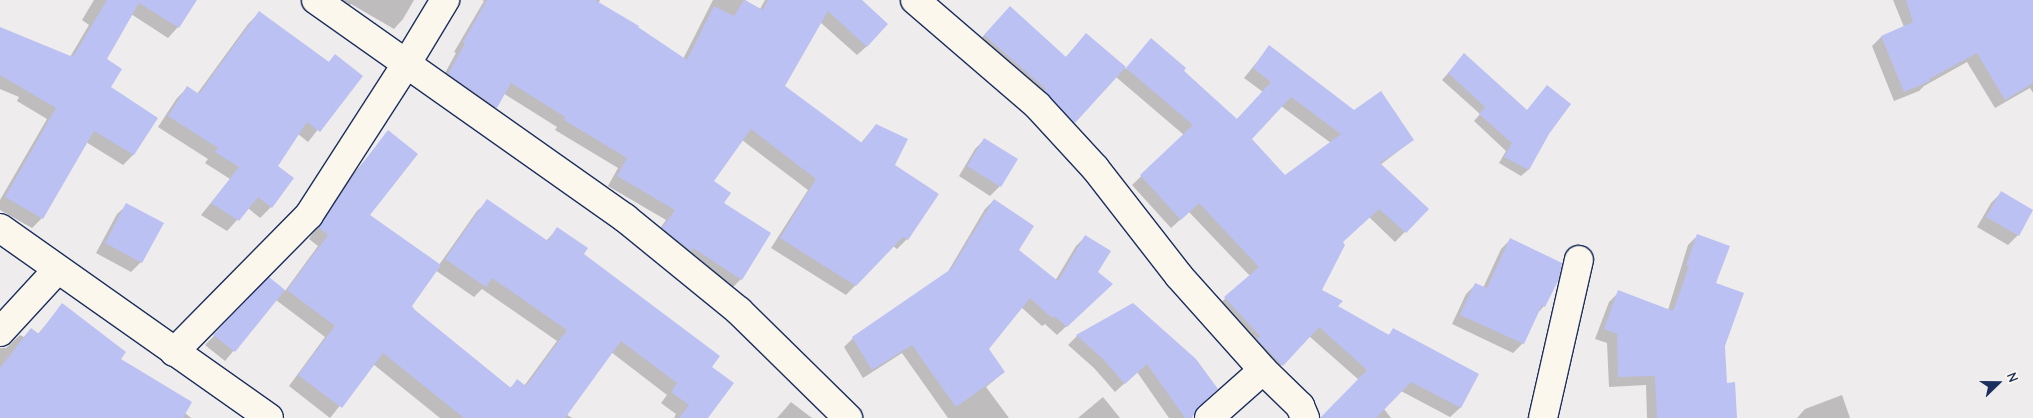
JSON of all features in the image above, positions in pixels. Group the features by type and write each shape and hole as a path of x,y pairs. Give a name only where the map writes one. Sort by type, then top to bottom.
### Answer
{"street":[{"path":"316,0 633,225 739,311 848,418"},
{"path":"174,352 309,214 407,63 445,0"},
{"path":"915,0 1044,112 1095,168 1179,276 1263,370 1300,406 1305,418"},
{"path":"0,228 269,418"},
{"path":"1543,418 1579,260"},
{"path":"0,332 57,270"},
{"path":"1209,418 1263,370"}],"building":[{"path":"107,0 197,0 179,28 139,3 107,59 122,69 111,87 158,118 134,155 94,131 43,219 5,197 56,108 0,75 0,27 73,57"},
{"path":"487,0 595,0 639,26 687,60 714,6 734,16 744,0 763,10 768,0 862,0 888,24 867,47 828,11 785,86 862,143 876,124 908,139 895,165 939,194 908,240 903,237 856,286 780,238 816,179 751,129 714,181 731,193 724,203 771,233 742,280 693,248 691,251 662,228 675,210 617,176 627,158 564,120 565,117 511,83 497,108 448,74 465,43 463,42"},
{"path":"1906,0 2033,0 2033,83 2005,100 1977,53 1929,79 1930,81 1904,92 1881,36 1913,22"},
{"path":"1010,6 1066,57 1086,33 1126,67 1075,123 1044,91 1046,89 984,35"},
{"path":"259,11 329,62 335,54 363,76 320,132 307,122 278,166 294,178 272,208 258,197 239,221 211,203 239,167 215,152 218,148 168,116 187,86 199,94"},
{"path":"1151,38 1186,68 1184,71 1237,119 1271,82 1253,68 1269,45 1354,110 1381,91 1414,140 1380,163 1429,209 1406,233 1379,209 1343,242 1345,245 1322,290 1343,301 1338,306 1389,335 1393,328 1479,374 1461,408 1411,382 1376,418 1320,418 1367,370 1319,327 1283,366 1257,339 1260,336 1224,297 1259,267 1199,203 1181,220 1140,175 1193,125 1126,68","holes":["1291,97 1341,134 1285,175 1252,139"]},
{"path":"1464,53 1527,110 1547,85 1571,104 1549,134 1529,170 1504,157 1512,143 1479,114 1485,107 1448,73"},
{"path":"388,130 418,154 370,215 441,265 412,306 415,310 511,388 517,379 526,386 567,330 492,278 486,287 445,259 487,199 548,241 557,227 588,248 584,254 720,356 712,367 734,383 708,418 679,418 689,405 671,392 677,383 621,341 565,418 464,418 383,353 342,408 298,375 335,326 287,290 328,235 319,228 353,176"},
{"path":"984,138 1018,159 1001,187 967,166"},
{"path":"2001,191 2033,210 2019,236 1986,217"},
{"path":"994,199 1034,226 1019,250 1058,281 1085,235 1111,251 1098,272 1113,284 1067,327 1054,316 1052,318 1030,298 989,349 1005,372 956,407 912,345 872,370 852,337 951,269"},
{"path":"126,203 164,223 142,263 105,243"},
{"path":"1697,234 1730,246 1716,283 1744,293 1725,346 1727,383 1735,382 1737,418 1657,418 1655,376 1618,377 1617,334 1604,329 1618,290 1673,311 1689,266 1686,265"},
{"path":"1510,238 1562,263 1559,279 1545,307 1542,305 1524,344 1460,315 1475,283 1487,288"},
{"path":"269,277 285,290 235,352 213,335"},
{"path":"62,303 126,352 121,359 192,402 183,418 0,418 0,368 31,328 39,334"},
{"path":"1133,303 1196,359 1218,389 1198,407 1192,418 1185,418 1147,364 1125,384 1103,359 1076,335"}]}
